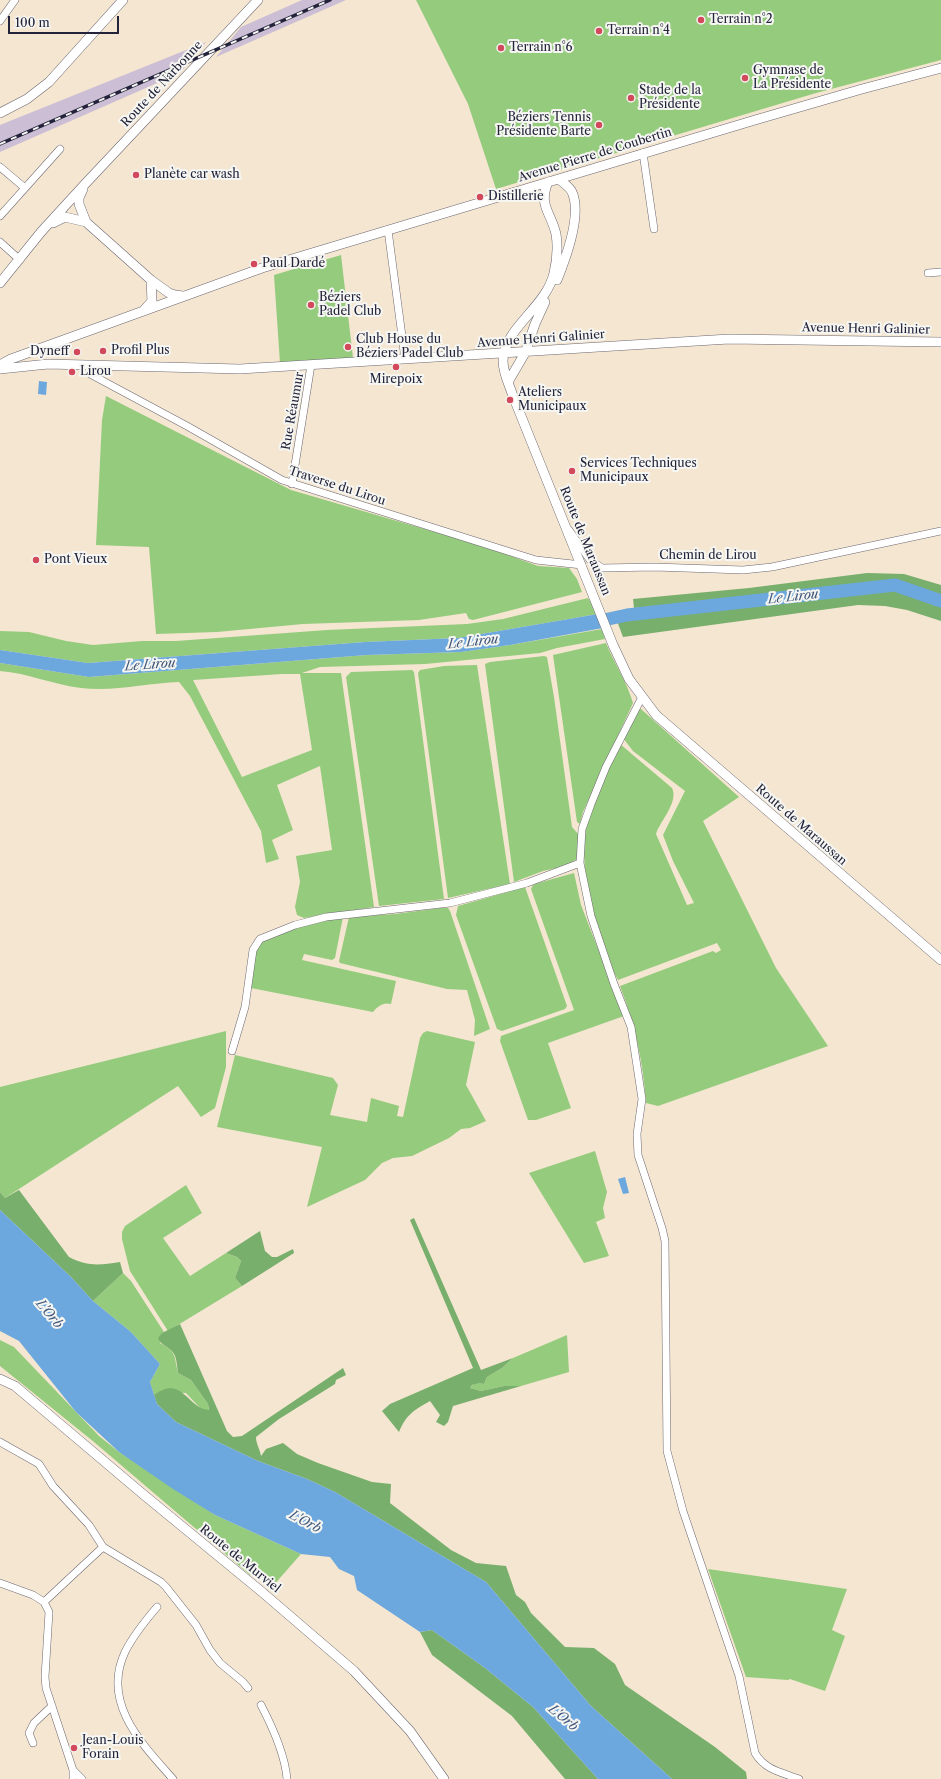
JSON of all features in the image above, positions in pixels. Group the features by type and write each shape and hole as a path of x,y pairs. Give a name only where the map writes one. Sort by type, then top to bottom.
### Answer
{"main road":[{"path":"0,113 28,99 49,82 123,0"},
{"name":"Route de Narbonne","path":"0,283 41,232 258,0"},
{"name":"Avenue Pierre de Coubertin","path":"0,365 11,359 262,268 643,153 862,89 941,68"},
{"path":"508,382 525,352 535,324 554,286 566,258 572,236 575,202 572,191 559,179"},
{"path":"504,354 513,332 538,305 547,291 554,275 557,246 556,232 548,213 543,195 548,182"},
{"name":"Route de Narbonne","path":"85,184 79,198 79,204 86,222"},
{"name":"Route de Narbonne","path":"41,232 59,219 65,217 86,222"},
{"name":"Avenue Pierre de Coubertin","path":"86,222 151,280 175,295 189,295"},
{"path":"143,311 152,301 151,280"},
{"name":"Avenue Henri Galinier","path":"0,369 48,364 90,370 240,369 729,339 941,342"},
{"name":"Route de Maraussan","path":"504,354 504,366 508,382 610,637 629,679 642,698 648,705 941,960"},
{"name":"Route de Maraussan","path":"777,817 941,955"},
{"name":"Route de Murviel","path":"0,1380 15,1386 273,1601 354,1671 410,1731 444,1779"}],"street":[{"path":"0,21 15,0"},
{"path":"0,216 60,149"},
{"path":"643,153 654,229"},
{"path":"0,167 24,188"},
{"path":"388,230 405,359"},
{"path":"0,242 20,260"},
{"path":"928,273 941,272"},
{"name":"Rue Réaumur","path":"292,484 311,365"},
{"name":"Traverse du Lirou","path":"90,370 282,480 292,484 536,560 582,564"},
{"name":"Chemin de Lirou","path":"565,523 590,560 602,568 616,569 654,567 743,570 772,567 941,531"},
{"path":"642,698 606,766 591,804 582,829 580,864 591,916 614,984 631,1027 642,1099 637,1134 638,1155 662,1228 665,1242 667,1451 669,1463 683,1511 739,1676 755,1753 760,1762 771,1769 799,1779"},
{"path":"232,1051 244,1007 252,950 260,939 295,925 326,917 450,903 527,883 580,864"},
{"path":"0,1442 39,1464 53,1486 89,1525 102,1547 166,1587 196,1625 210,1650 220,1663 248,1688"},
{"path":"44,1602 102,1547"},
{"path":"0,1584 32,1595 44,1602 49,1612 45,1677 52,1706 73,1770 73,1779"},
{"path":"157,1608 140,1628 125,1652 120,1669 119,1688 122,1706 131,1728 173,1779"},
{"path":"261,1705 270,1722 286,1766 287,1779"},
{"path":"33,1743 29,1733 34,1723 52,1706"},
{"path":"73,1770 82,1779"}],"shaded area":[{"path":"302,0 346,0 216,57 241,27"},
{"path":"206,42 180,73 0,152 0,125"}],"green space":[{"name":"Stade de la Présidente","path":"416,0 941,0 941,60 816,93 496,189 468,104"},
{"name":"Béziers Padel Club","path":"341,255 353,358 280,363 274,275"},
{"path":"106,396 291,490 486,547 538,566 569,568 577,579 582,592 473,620 469,619 466,613 419,620 303,624 217,632 156,634 149,547 96,545 102,420"},
{"path":"867,573 904,574 941,585 941,621 907,610 885,606 858,605 623,637 617,621 738,605 737,598 634,608 633,599 749,588"},
{"path":"588,598 598,614 458,638 365,642 88,663 0,650 0,631 29,632 66,641 93,645 142,641 176,641 327,630 467,624 503,619"},
{"path":"602,629 605,639 557,648 540,653 425,664 320,667 302,673 341,673 374,907 304,918 297,915 295,907 300,882 296,856 332,850 320,766 277,785 293,830 272,840 279,859 266,863 261,831 190,696 179,682 93,689 81,688 21,674 0,671 0,663 89,677 367,655 461,652","holes":["300,674 312,750 242,777 193,680"]},
{"path":"606,643 633,703 583,812 580,824 577,822 553,655"},
{"path":"544,656 547,657 554,697 572,827 579,835 577,859 566,866 543,871 514,882 485,664 490,662"},
{"path":"477,665 510,884 448,898 418,673 420,670 444,666"},
{"path":"412,670 414,672 444,899 379,906 346,677 351,672"},
{"path":"641,709 739,797 703,821 776,968 828,1046 658,1106 646,1103 638,1043 620,986 713,951 716,953 721,950 717,943 618,980 603,946 591,906 587,886 584,846 588,820 612,759 620,744 672,788 673,799 671,805 656,834 687,905 694,903 673,861 663,835 685,791 633,751 623,738 638,710"},
{"path":"574,873 581,905 624,1016 548,1043 571,1108 536,1120 528,1120 500,1041 501,1036 574,1010 531,889 533,885 538,883"},
{"path":"525,887 567,1006 565,1009 502,1031 497,1029 456,915 458,906"},
{"path":"448,908 450,911 490,1029 474,1036 475,1020 467,990 447,989 340,963 339,961 349,917 395,914"},
{"path":"343,917 335,958 332,960 304,954 302,960 396,981 391,1004 381,1005 373,1012 251,988 257,942 300,925"},
{"path":"226,1031 226,1067 215,1108 201,1117 178,1086 5,1198 0,1192 0,1087"},
{"path":"427,1031 475,1042 466,1085 486,1121 470,1128 461,1129 449,1138 412,1156 393,1158 382,1163 365,1180 307,1207 322,1147 217,1127 235,1055 333,1078 338,1085 330,1115 367,1122 371,1098 399,1106 397,1116 403,1117 420,1038 423,1033"},
{"path":"595,1151 607,1192 603,1208 605,1218 596,1222 609,1256 584,1263 529,1173"},
{"path":"186,1185 202,1213 163,1238 190,1276 226,1253 237,1257 241,1261 235,1278 242,1286 168,1331 130,1271 122,1239 122,1232 125,1226"},
{"path":"19,1190 69,1257 88,1264 120,1262 123,1273 93,1301 71,1277 0,1210 0,1192 5,1198"},
{"path":"414,1218 481,1370 513,1358 502,1368 487,1377 484,1384 479,1383 472,1385 470,1388 481,1391 504,1386 521,1386 453,1406 448,1422 444,1426 436,1422 440,1415 430,1401 419,1407 408,1417 399,1432 382,1411 390,1404 473,1368 410,1220"},
{"path":"260,1231 265,1251 272,1257 277,1257 293,1249 294,1253 242,1286 235,1278 241,1261 237,1257 226,1253"},
{"path":"123,1273 131,1281 164,1332 162,1333 160,1343 169,1349 174,1355 178,1373 191,1380 208,1404 209,1411 201,1409 186,1393 159,1392 154,1395 150,1382 160,1364 131,1332 93,1301"},
{"path":"180,1324 227,1431 233,1437 242,1436 343,1368 346,1375 336,1380 335,1384 279,1419 256,1437 261,1456 266,1449 283,1443 297,1454 318,1463 372,1482 391,1484 390,1503 451,1550 476,1563 506,1566 516,1595 525,1602 531,1613 565,1647 594,1648 615,1664 625,1685 715,1747 746,1772 747,1779 672,1779 591,1706 486,1582 335,1492 307,1479 258,1461 176,1422 157,1404 154,1395 172,1388 184,1394 195,1404 209,1410 208,1404 191,1380 178,1373 174,1354 159,1341 158,1338 162,1333"},
{"path":"567,1335 569,1372 521,1386 504,1386 481,1391 470,1388 476,1383 484,1384 487,1377 502,1368 513,1358"},
{"path":"0,1340 14,1347 99,1436 119,1452 215,1515 301,1554 272,1587 253,1571 250,1575 94,1442 0,1366"},
{"path":"708,1569 847,1589 832,1630 845,1636 825,1691 790,1679 746,1677"},
{"path":"432,1630 485,1668 533,1707 598,1779 565,1779 512,1716 432,1655 420,1632"}],"water":[{"path":"39,381 47,382 46,395 38,394"},
{"path":"598,614 603,628 510,645 461,652 367,655 89,677 0,663 0,650 88,663 365,642 458,638"},
{"path":"625,1177 629,1193 623,1194 618,1179"},
{"name":"L'Orb","path":"0,1210 71,1277 93,1301 131,1332 160,1364 150,1382 157,1404 176,1422 258,1461 307,1479 335,1492 486,1582 591,1706 672,1779 598,1779 533,1707 485,1668 432,1630 420,1632 357,1590 354,1576 339,1569 330,1557 301,1554 215,1515 173,1489 119,1452 76,1412 19,1341 0,1331"}],"waterway":[{"name":"Le Lirou","path":"590,623 627,615 895,585 941,601"}],"railway":[{"path":"0,144 330,0"}],"place":[{"name":"Terrain n°2","path":"701,20"},
{"name":"Terrain n°4","path":"599,31"},
{"name":"Terrain n°6","path":"501,48"},
{"name":"Gymnase de La Présidente","path":"745,78"},
{"name":"Stade de la Présidente","path":"631,98"},
{"name":"Béziers Tennis Présidente Barte","path":"599,125"},
{"name":"Planète car wash","path":"136,175"},
{"name":"Distillerie","path":"480,197"},
{"name":"Paul Dardé","path":"254,264"},
{"name":"Béziers Padel Club","path":"311,305"},
{"name":"Club House du Béziers Padel Club","path":"348,347"},
{"name":"Profil Plus","path":"103,351"},
{"name":"Dyneff","path":"77,352"},
{"name":"Mirepoix","path":"396,367"},
{"name":"Lirou","path":"72,372"},
{"name":"Ateliers Municipaux","path":"510,400"},
{"name":"Services Techniques Municipaux","path":"572,471"},
{"name":"Pont Vieux","path":"36,560"},
{"name":"Jean-Louis Forain","path":"74,1748"}]}
